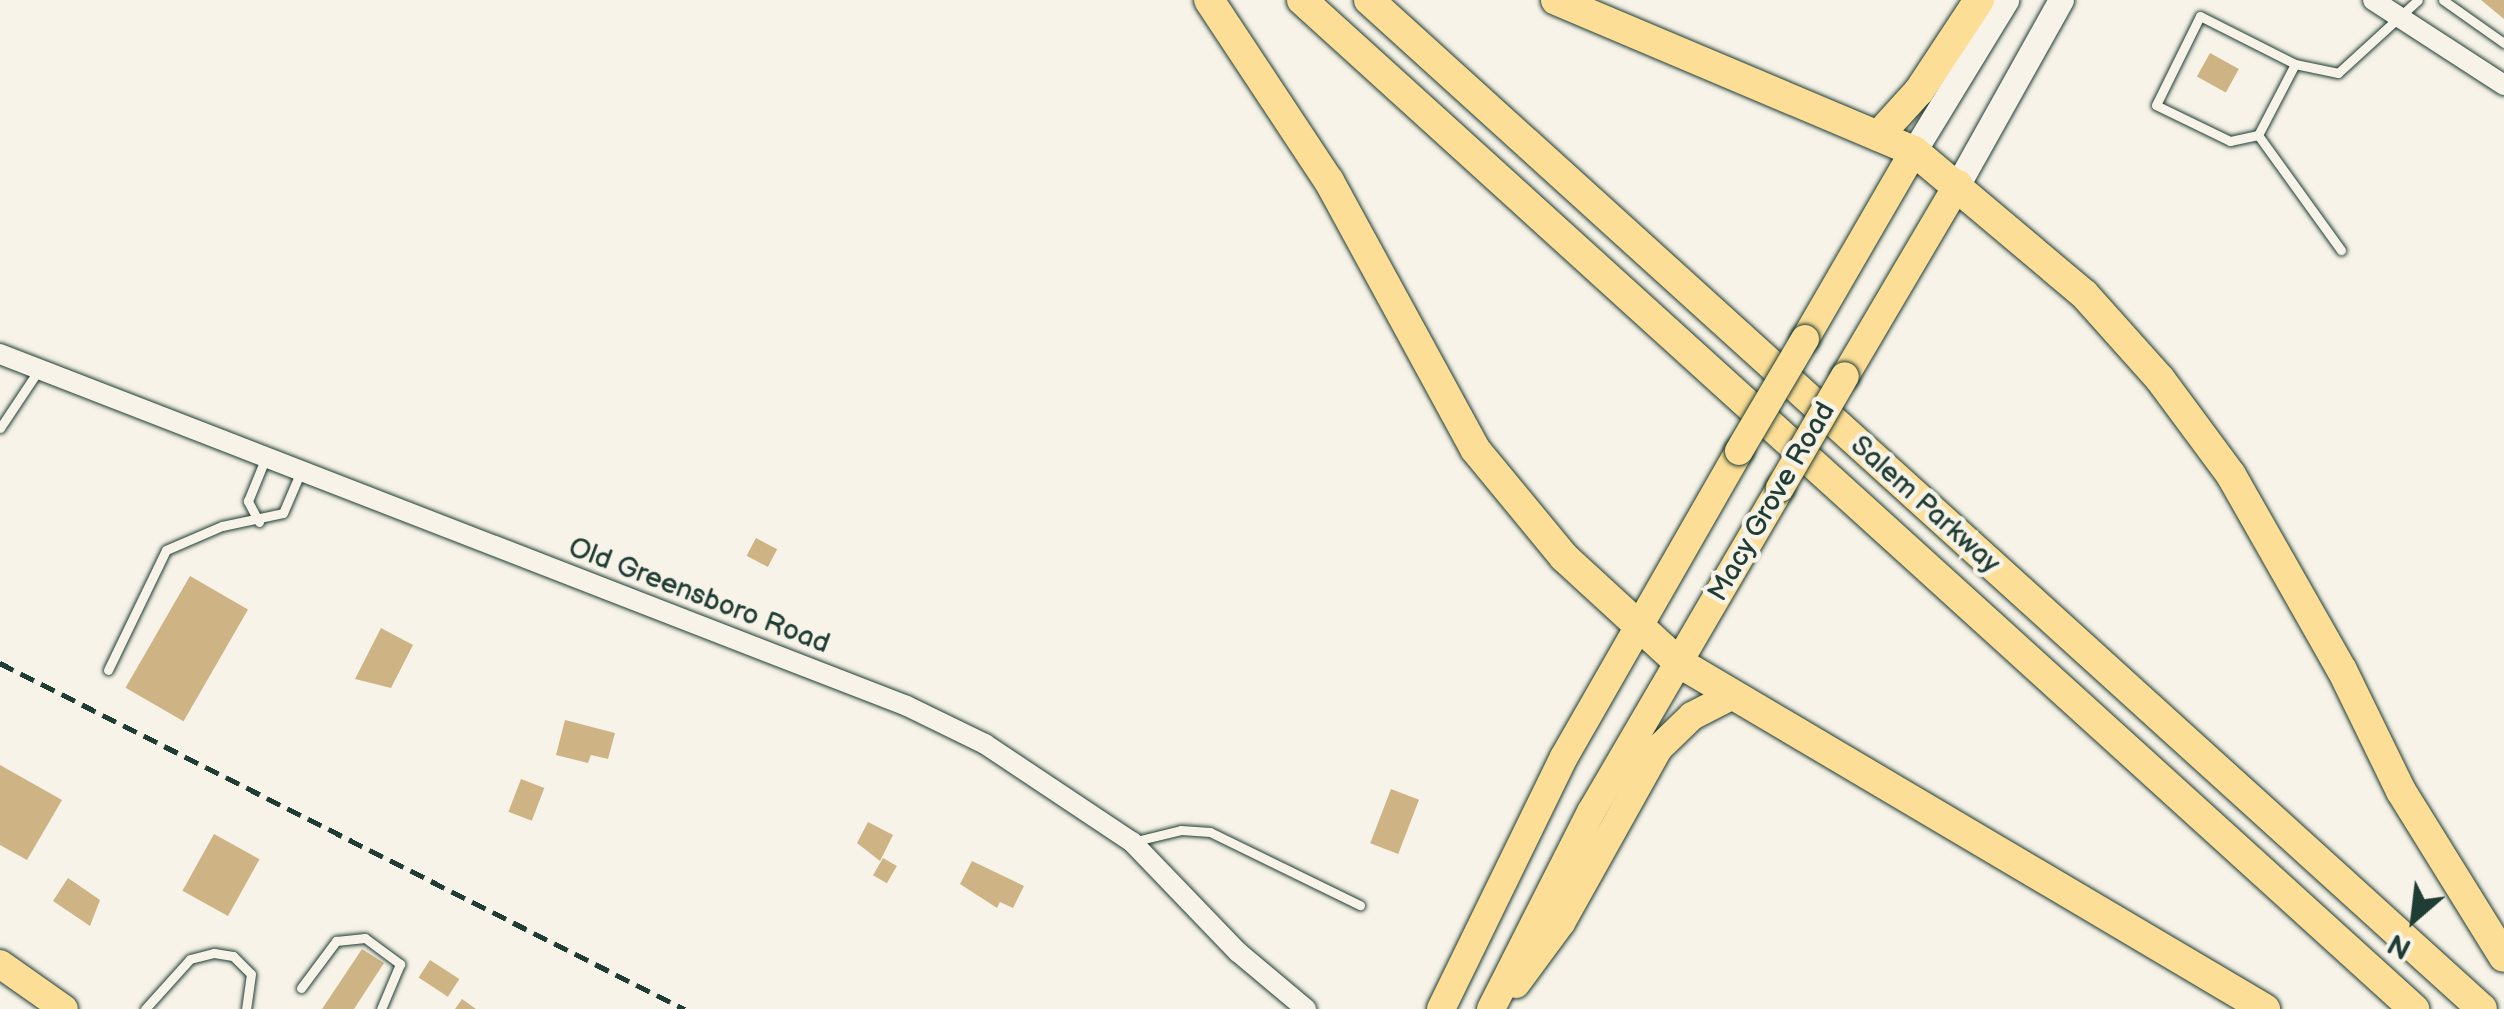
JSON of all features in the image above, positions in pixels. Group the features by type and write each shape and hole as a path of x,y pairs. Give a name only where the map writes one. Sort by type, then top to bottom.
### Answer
{"highway":[{"path":"1208,0 1303,138 1454,415 1495,478 1564,557 1640,622 1678,662 2265,1009"},
{"name":"Salem Parkway","path":"1302,0 2414,1009"},
{"name":"Salem Parkway","path":"1369,0 2482,1009"},
{"path":"1556,0 1914,151 1958,184 2084,294 2197,426 2266,531 2401,791 2504,958"},
{"path":"1878,136 1919,91 1979,0"}],"main road":[{"name":"Macy Grove Road","path":"1441,1009 1519,845 1640,622 2006,0"},
{"name":"Macy Grove Road","path":"1495,1009 1537,910 2062,0"},
{"path":"1495,1009 1560,923 1660,748 1692,716 1733,695"},
{"path":"0,964 64,1009"}],"street":[{"path":"2374,0 2504,85"},
{"name":"Old Greensboro Road","path":"0,354 907,706 1020,764 1132,842 1238,952 1306,1009"}],"lane":[{"path":"2258,136 2230,141 2156,105 2200,16 2295,64 2338,73 2395,14 2418,0"},
{"path":"2443,0 2504,43"},
{"path":"2258,136 2295,64"},
{"path":"2258,136 2341,250"},
{"path":"0,427 39,369"},
{"path":"258,522 248,501 266,457"},
{"path":"108,670 166,550 222,526 258,522 283,513 301,471"},
{"path":"1132,842 1180,830 1210,832 1360,905"},
{"path":"301,988 336,941 365,938 400,964 381,1009"},
{"path":"145,1009 190,960 214,953 233,956 251,974 246,1009"}],"building":[{"path":"2481,0 2504,0 2504,19"},
{"path":"2210,53 2239,69 2226,93 2197,77"},
{"path":"756,538 777,549 768,567 747,556"},
{"path":"190,576 248,610 184,721 126,688"},
{"path":"381,628 413,645 391,688 355,679"},
{"path":"565,720 615,733 608,759 591,755 588,763 556,755"},
{"path":"0,765 62,800 27,860 0,845"},
{"path":"521,779 544,788 532,821 508,812"},
{"path":"1391,789 1419,800 1398,854 1370,843"},
{"path":"868,822 893,835 880,861 857,843"},
{"path":"214,834 259,859 228,916 182,891"},
{"path":"883,858 897,866 887,883 873,875"},
{"path":"972,861 1024,886 1013,908 1000,902 997,908 960,884"},
{"path":"68,878 100,900 90,926 53,901"},
{"path":"362,949 384,963 354,1009 322,1009"},
{"path":"430,960 459,979 448,997 419,978"},
{"path":"462,999 476,1009 455,1009"}],"railway":[{"path":"0,663 684,1009"}]}
